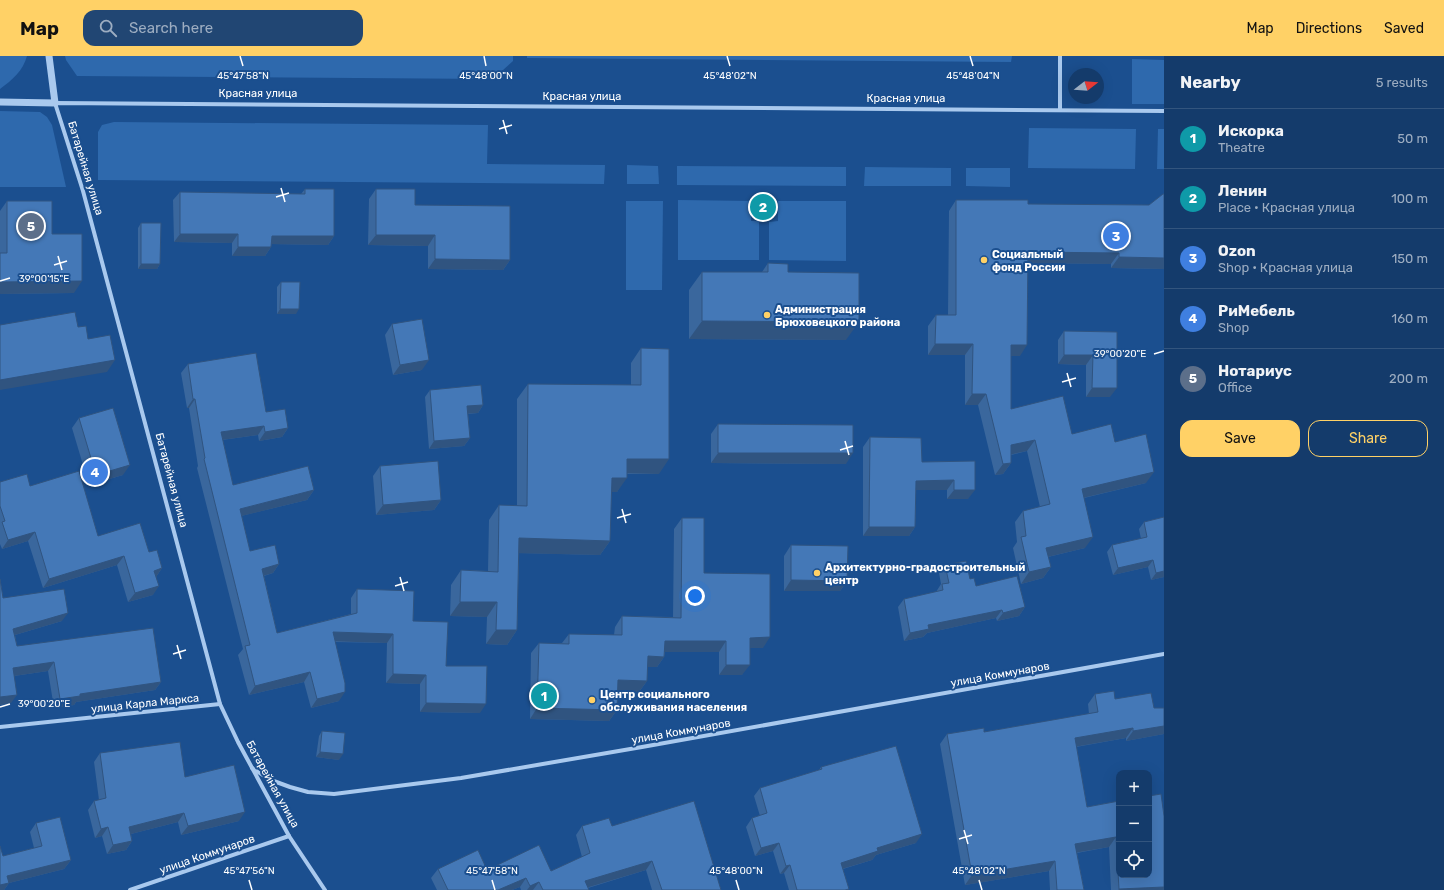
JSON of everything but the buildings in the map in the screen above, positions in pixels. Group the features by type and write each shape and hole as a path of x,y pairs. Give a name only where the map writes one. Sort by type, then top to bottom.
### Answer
{"street":[{"name":"Батарейная улица","path":"49,56 55,103 85,199 220,704 238,742 289,836 325,890"},
{"path":"1060,56 1060,110"},
{"name":"Красная улица","path":"0,102 1164,111"},
{"name":"улица Коммунаров","path":"252,767 271,780 290,787 308,792 334,794 461,778 642,748 1164,654"},
{"name":"улица Карла Маркса","path":"0,727 220,704"},
{"name":"улица Коммунаров","path":"130,890 289,836"}],"shaded area":[{"path":"0,56 27,56 20,71 13,79 0,89"},
{"path":"65,56 513,56 513,61 493,79 77,76 66,60"},
{"path":"527,56 1012,56 1011,62 527,58"},
{"path":"1132,59 1164,60 1164,104 1132,104"},
{"path":"0,111 40,112 47,117 52,125 66,187 0,187"},
{"path":"114,122 488,125 487,164 605,165 604,184 98,180 98,132 102,125"},
{"path":"1029,128 1136,129 1135,169 1028,168"},
{"path":"1158,129 1164,129 1164,169 1157,169"},
{"path":"627,165 658,166 659,184 627,184"},
{"path":"677,166 846,167 846,186 677,185"},
{"path":"865,167 951,168 951,186 864,186"},
{"path":"966,168 1010,168 1010,187 966,186"},
{"path":"678,200 752,201 751,221 759,221 759,260 678,260"},
{"path":"626,201 663,201 662,290 626,290"},
{"path":"778,201 846,201 846,261 769,260 769,222 778,221"}],"place":[{"name":"Ленин","path":"763,207"},
{"name":"Нотариус","path":"31,226"},
{"name":"Ozon","path":"1116,236"},
{"name":"Социальный фонд России","path":"984,260"},
{"name":"Администрация Брюховецкого района","path":"767,315"},
{"name":"РиМебель","path":"95,472"},
{"name":"Архитектурно-градостроительный центр","path":"817,573"},
{"name":"Искорка","path":"544,696"},
{"name":"Центр социального обслуживания населения","path":"592,700"}]}
